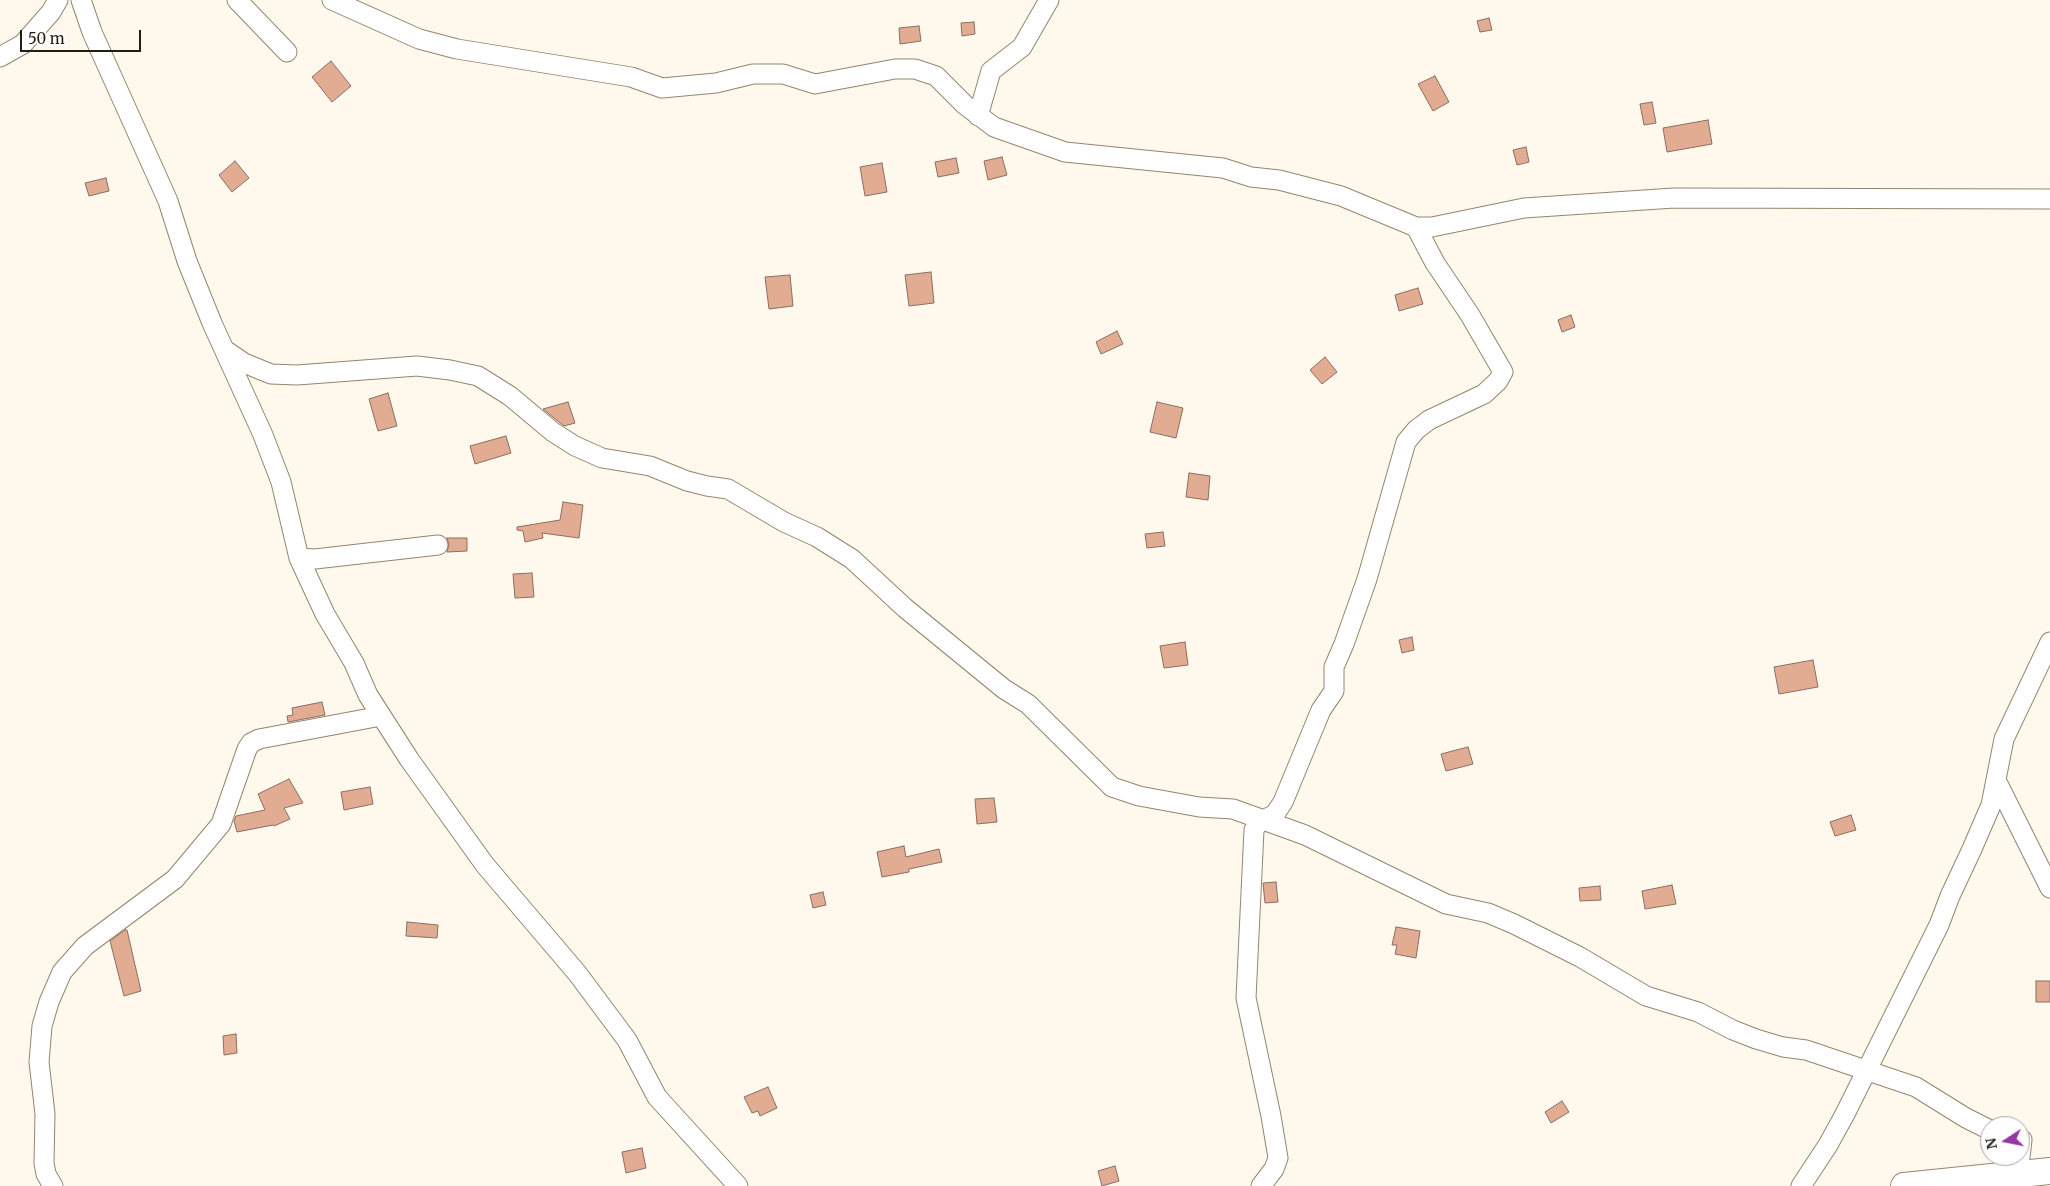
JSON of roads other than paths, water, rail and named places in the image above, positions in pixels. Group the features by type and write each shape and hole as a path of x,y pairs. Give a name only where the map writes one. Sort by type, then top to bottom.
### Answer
{"street":[{"path":"0,57 23,44 51,12 58,0"},
{"path":"81,0 92,32 168,200 186,260 263,435 281,482 300,558 325,614 340,637 368,696 409,759 485,865 576,973 627,1040 657,1097 738,1186"},
{"path":"237,0 287,52"},
{"path":"332,0 419,39 457,49 631,77 662,88 716,83 753,74 783,74 815,84 895,69 915,69 936,76 978,116 994,126 1065,152 1223,168 1251,177 1279,180 1341,196 1416,227 1432,228 1524,208 1674,198 2050,199"},
{"path":"978,116 991,71 1022,47 1048,0"},
{"path":"1261,1186 1274,1169 1278,1158 1246,998 1254,830 1258,823 1275,814 1284,802 1321,710 1334,691 1334,667 1367,579 1406,442 1416,430 1429,420 1484,394 1498,381 1503,372 1470,315 1436,264 1416,227"},
{"path":"225,350 244,363 271,374 297,375 417,366 478,376 510,396 553,432 575,446 602,458 650,466 687,481 728,489 784,522 817,537 852,559 906,608 1004,689 1028,704 1112,787 1139,796 1199,807 1233,809 1264,820 1305,836 1446,904 1488,913 1514,924 1580,957 1646,996 1698,1012 1733,1030 1756,1039 1783,1047 1806,1050 1916,1087 1980,1125"},
{"path":"300,558 316,559 438,545"},
{"path":"1801,1186 1828,1145 1939,925 1991,805 2004,739 2050,642"},
{"path":"53,1186 46,1174 44,1163 45,1114 39,1062 42,1026 48,1002 62,972 85,946 174,879 221,824 246,749 251,743 259,739 381,716"},
{"path":"1996,780 2050,888"},
{"path":"2018,1174 2019,1166"},
{"path":"1904,1186 2050,1171"}]}
